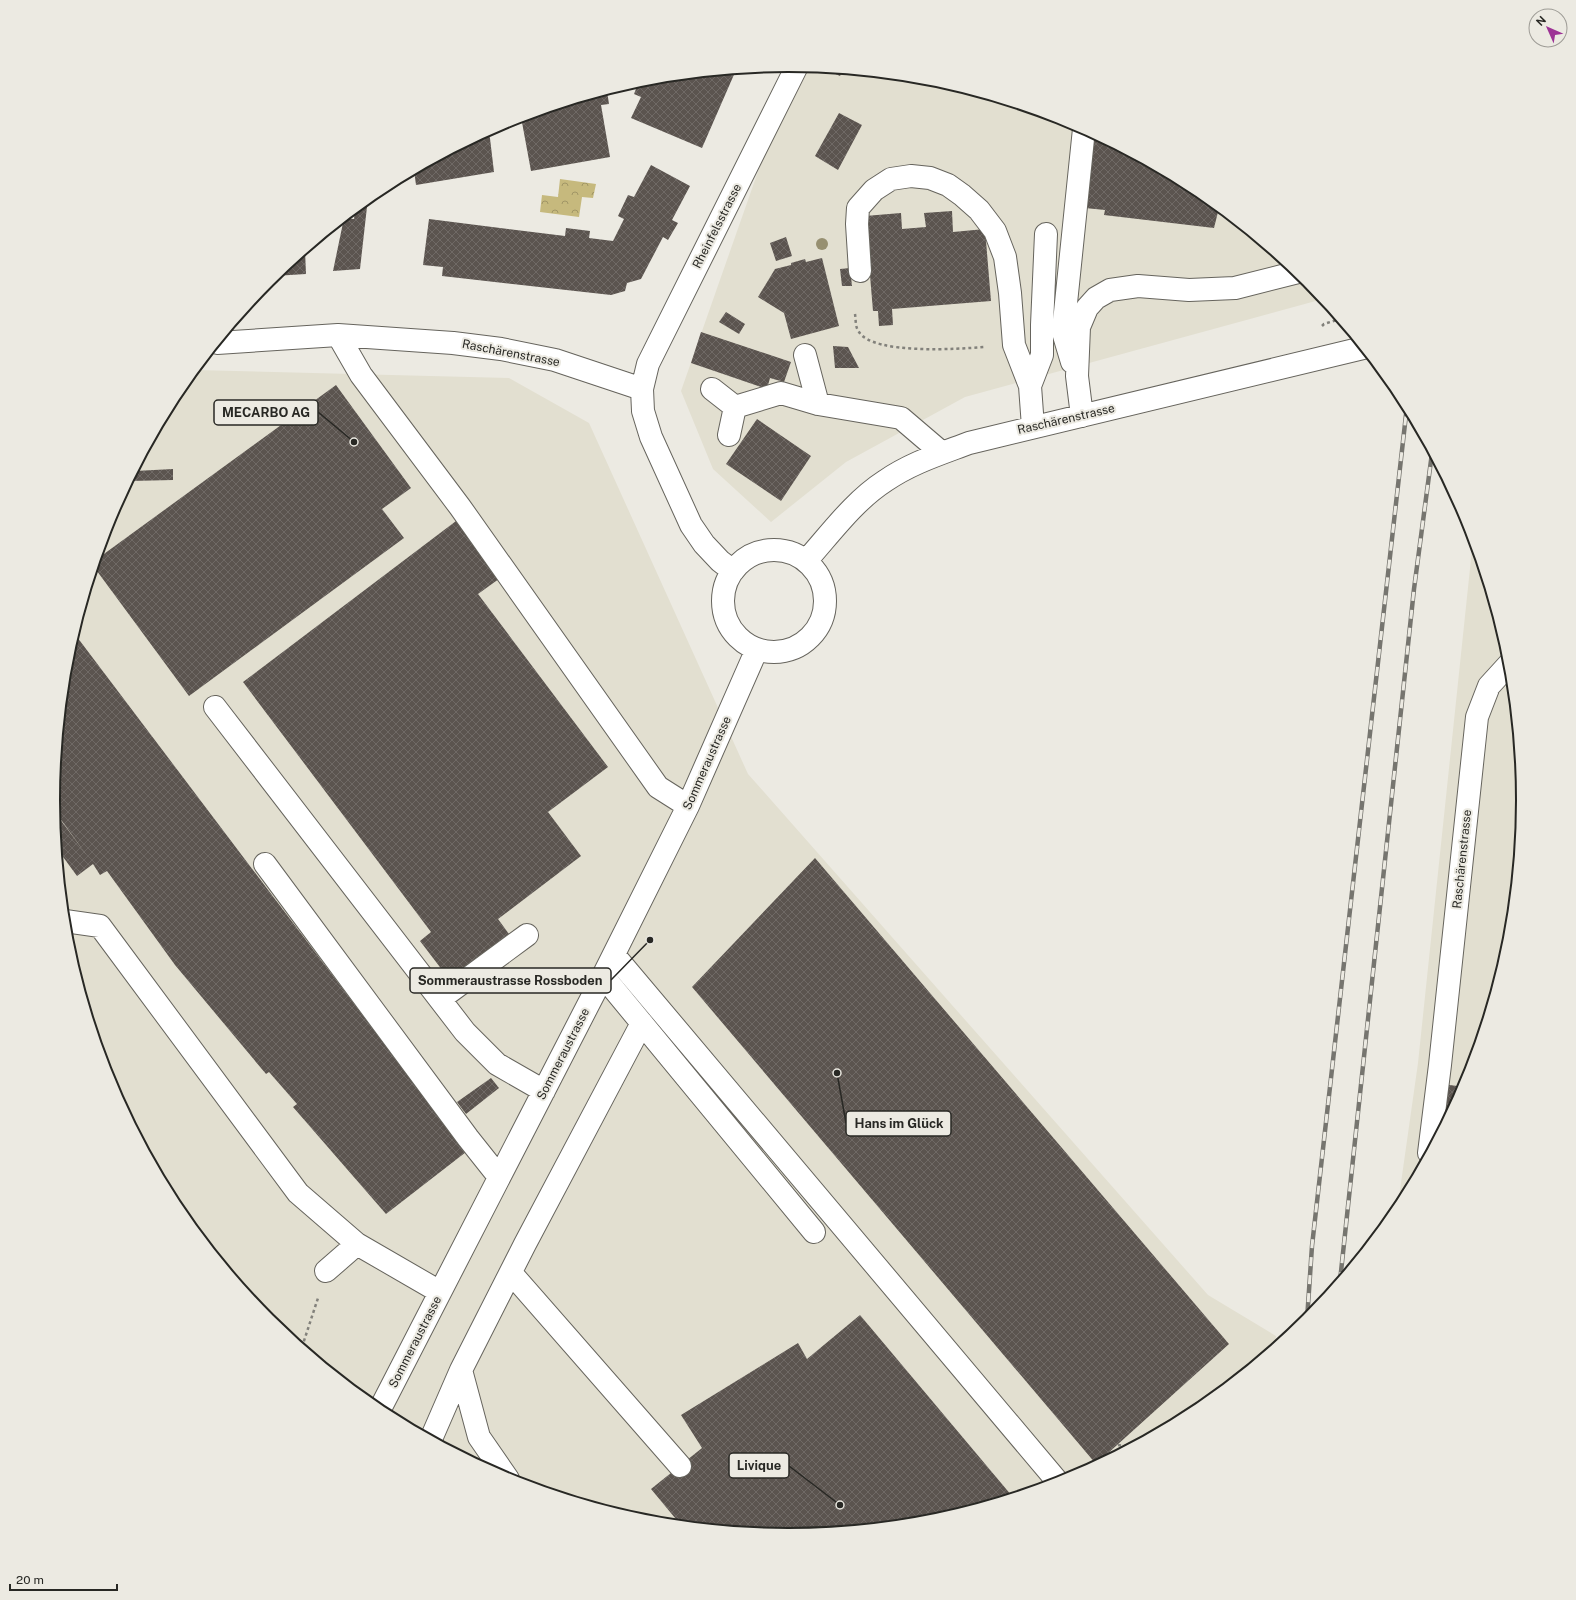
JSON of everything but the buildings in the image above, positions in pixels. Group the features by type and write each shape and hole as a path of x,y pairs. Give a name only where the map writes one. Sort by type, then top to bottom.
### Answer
{"street":[{"name":"Rheinfelsstrasse","path":"642,389 648,364 794,72"},
{"path":"1077,376 1063,332 1083,135"},
{"path":"860,271 857,224 858,208 874,190 891,179 911,176 930,178 948,185 979,210 995,231 1005,257 1014,345 1030,386 1033,427"},
{"path":"1030,386 1042,355 1046,234"},
{"path":"1082,416 1077,376 1079,327 1087,308 1096,298 1110,290 1138,286 1189,290 1235,288 1291,274"},
{"name":"Raschärenstrasse","path":"222,343 338,335 406,338 501,349 555,360 642,389"},
{"path":"338,335 361,375 460,507 658,787 688,806"},
{"name":"Raschärenstrasse","path":"806,561 856,504 885,481 919,462 942,453 969,443 1033,427 1359,349"},
{"path":"805,355 818,404"},
{"path":"642,389 643,411 651,437 691,525 704,544 720,561 733,571"},
{"path":"712,389 735,407"},
{"path":"735,407 781,393 818,404 901,418 942,453"},
{"path":"729,435 735,407"},
{"path":"768,550 787,551 806,561 815,570 821,581 825,594 825,606 822,620 816,631 795,647 783,651 757,649 745,643 735,634 728,622 724,609 724,596 727,583 733,571 748,557 768,550"},
{"name":"Sommeraustrasse","path":"383,1404 614,955 688,806 757,649"},
{"name":"Raschärenstrasse","path":"1430,1141 1477,717 1488,686 1504,669"},
{"path":"216,707 465,1032 497,1064 544,1090"},
{"path":"265,864 468,1138 499,1177"},
{"path":"71,922 100,926 298,1193 357,1244 440,1292"},
{"path":"440,999 527,935"},
{"path":"614,955 1054,1478"},
{"path":"603,976 814,1232"},
{"path":"432,1435 461,1370 510,1273 642,1023"},
{"path":"326,1271 357,1244"},
{"path":"510,1273 680,1466"},
{"path":"461,1370 478,1436 501,1469"}],"path":[{"path":"855,314 859,332 864,337 878,343 903,348 942,350 1014,345"},
{"path":"303,1343 326,1271"},
{"path":"1118,1445 1123,1446"}],"shaded area":[{"path":"793,72 883,78 930,86 976,97 1067,127 1110,147 1152,170 1231,222 1268,253 1303,285 1317,301 965,397 846,462 771,522 713,469 681,391"},
{"path":"201,370 509,378 589,423 748,774 1208,1295 1276,1336 1276,1340 1231,1378 1192,1405 1152,1430 1110,1453 1067,1473 976,1503 930,1514 883,1522 788,1528 693,1522 646,1514 600,1503 509,1473 466,1453 424,1430 384,1405 345,1378 308,1347 273,1315 210,1243 158,1164 135,1122 115,1079 85,988 74,942 66,895 60,800 62,752 66,705 74,658 85,612 115,521 135,478 158,436"},
{"path":"1472,551 1491,612 1502,658 1510,705 1516,800 1510,895 1502,942 1491,988 1461,1079 1441,1122 1399,1194 1418,1063"}],"green space":[{"path":"560,179 596,184 593,198 582,197 579,217 540,212 542,195 558,197"}],"railway":[{"path":"1308,1310 1312,1246 1406,416"},
{"path":"1341,1273 1414,589 1431,460"}],"place":[{"name":"MECARBO AG","path":"354,442"},
{"name":"Sommeraustrasse Rossboden","path":"650,940"},
{"name":"Hans im Glück","path":"837,1073"},
{"name":"Livique","path":"840,1505"}]}
